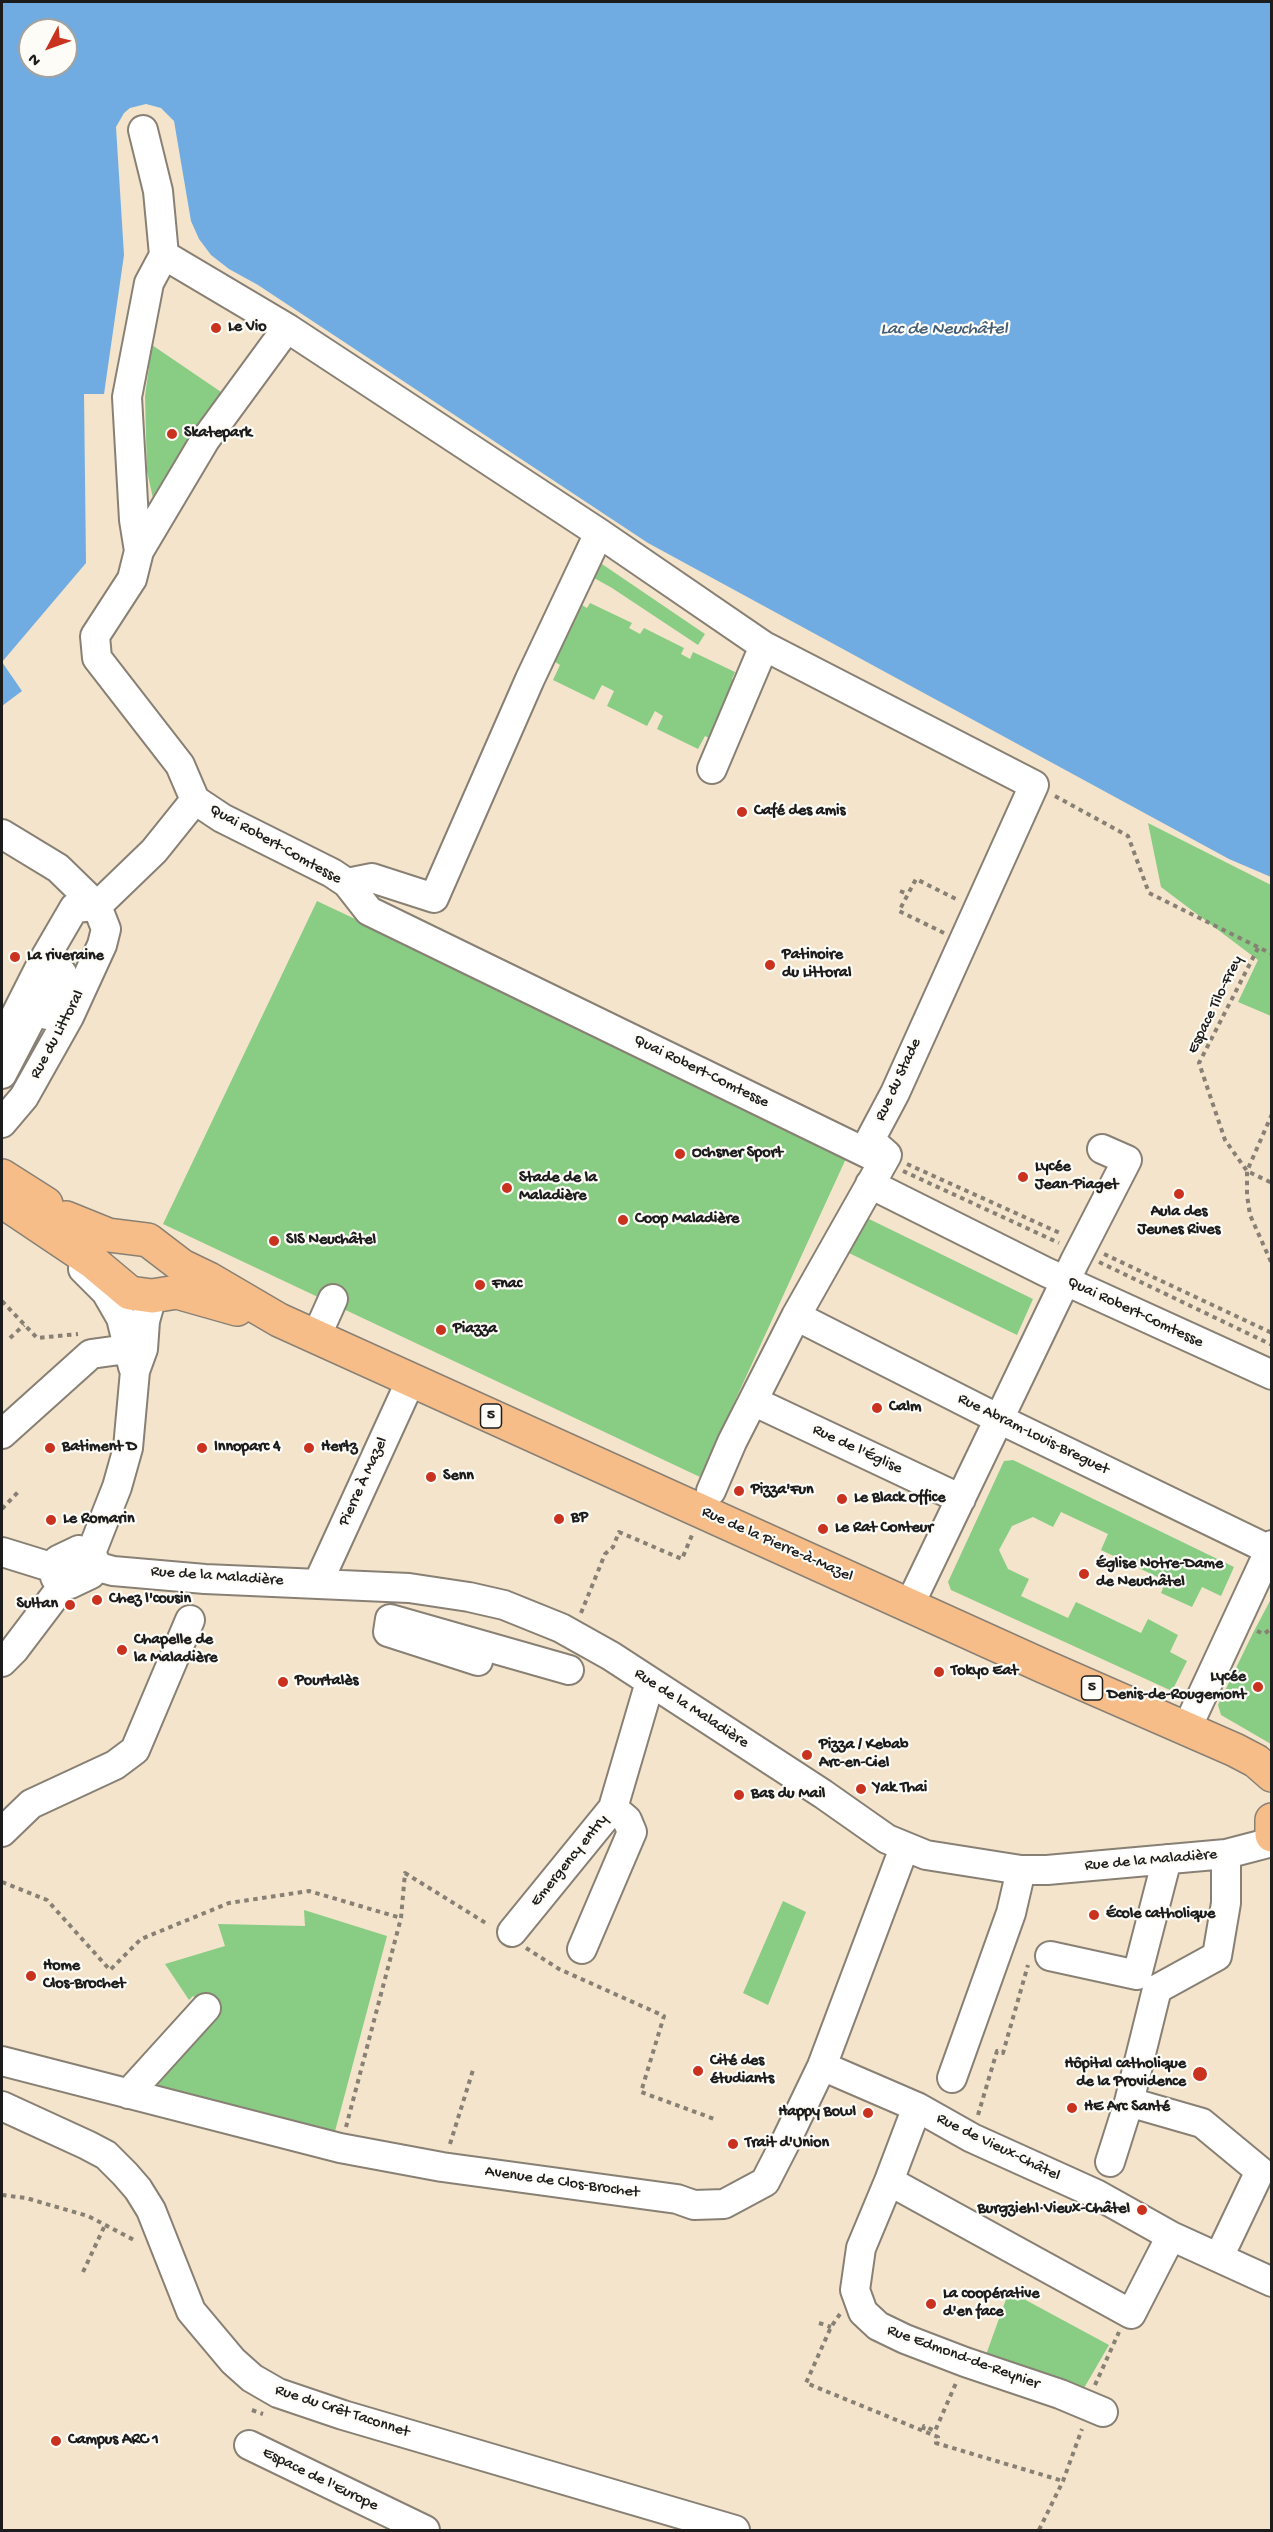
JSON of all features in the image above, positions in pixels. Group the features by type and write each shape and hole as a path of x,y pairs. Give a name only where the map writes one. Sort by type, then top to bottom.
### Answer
{"main road":[{"name":"Rue de la Pierre-à-Mazel","path":"2,1176 70,1233 122,1288 130,1293 152,1296 177,1292 279,1320"},
{"name":"Rue de la Pierre-à-Mazel","path":"2,1201 70,1233 148,1240 182,1266 279,1320 909,1606 1185,1730 1235,1750 1256,1761 1272,1775"},
{"path":"1272,1820 1272,1835"}],"street":[{"path":"139,551 123,396 149,283 164,255 158,191 143,130"},
{"path":"164,255 287,327 599,533 764,646 1034,785"},
{"name":"Quai Robert-Comtesse","path":"287,327 205,440 139,551 132,579 96,636 97,658 180,765 195,800 222,818 332,873 346,883 369,911 877,1173 1065,1281 1272,1375"},
{"path":"346,883 372,878 434,898 530,679 599,533"},
{"path":"712,768 764,646"},
{"name":"Rue du Stade","path":"877,1173 887,1155 870,1140 895,1093 1034,785"},
{"path":"2,1042 42,963 74,908 97,906 154,850 195,800"},
{"path":"2,834 58,868 97,906"},
{"name":"Rue du Littoral","path":"2,1122 24,1097 69,1017 102,945 106,929 97,906"},
{"path":"2,1074 52,978 62,973 64,984 8,1091 2,1122"},
{"path":"909,1606 1065,1281 1127,1160 1102,1149"},
{"path":"711,1491 796,1316 877,1173"},
{"path":"2,1213 86,1270 106,1292 121,1318 131,1360 128,1448 93,1559 91,1574 70,1584 59,1576 2,1552"},
{"path":"26,1229 70,1233"},
{"path":"131,1360 143,1349 145,1321 152,1296"},
{"path":"316,1337 333,1299"},
{"name":"Rue Abram-Louis-Breguet","path":"796,1316 999,1419 1271,1548"},
{"path":"2,1434 91,1354 131,1360"},
{"name":"Pierre À Mazel","path":"318,1583 411,1380"},
{"name":"Rue de l'Église","path":"753,1401 961,1499"},
{"path":"1185,1730 1271,1548"},
{"name":"Rue de la Maladière","path":"93,1559 113,1570 205,1579 409,1588 504,1605 581,1632 650,1682 823,1794 887,1839 904,1848 936,1857 1021,1870 1047,1870 1226,1854 1272,1842"},
{"path":"2,1662 28,1633 59,1576"},
{"path":"569,1670 390,1619 388,1632 477,1666 561,1687 569,1670 581,1632"},
{"path":"2,1832 31,1804 114,1765 135,1750 190,1620"},
{"name":"Emergency entry","path":"512,1932 613,1808 650,1682"},
{"path":"582,1949 632,1832 627,1820 613,1808"},
{"name":"Avenue de Clos-Brochet","path":"2,2061 340,2148 442,2167 678,2199 694,2205 724,2204 765,2182 822,2066 904,1848"},
{"path":"1110,2162 1129,2102 1157,1989 1217,1956 1226,1903 1226,1854"},
{"path":"1050,1956 1137,1975 1167,1859"},
{"path":"952,2078 1011,1913 1021,1870"},
{"path":"128,2094 206,2008"},
{"name":"Rue de Vieux-Châtel","path":"822,2066 917,2108 972,2138 1095,2194 1171,2236 1272,2282"},
{"path":"1129,2102 1202,2123 1260,2171 1219,2257"},
{"name":"Rue du Crêt Taconnet","path":"2,2106 105,2155 138,2188 151,2210 191,2312 233,2361 252,2378 278,2393 354,2418 735,2530"},
{"path":"855,2290 861,2248 890,2181 917,2108"},
{"path":"890,2181 1131,2314 1171,2236"},
{"name":"Rue Edmond-de-Reynier","path":"855,2290 863,2312 878,2326 965,2362 1097,2409"},
{"name":"Espace de l'Europe","path":"249,2445 425,2530"}],"path":[{"path":"1034,785 1128,836 1149,893 1272,954"},
{"path":"962,942 899,911 916,879 978,909"},
{"path":"900,891 908,894"},
{"name":"Espace Tilo-Frey","path":"1258,948 1199,1063 1225,1140 1247,1171 1272,1183"},
{"path":"1272,1114 1247,1171 1246,1195 1250,1215 1272,1264"},
{"path":"2,1301 37,1338 88,1333"},
{"path":"10,1338 24,1324"},
{"path":"2,1509 19,1491"},
{"path":"581,1632 605,1554 613,1547 619,1532 682,1559 694,1531"},
{"path":"340,2148 401,1918 405,1873 478,1918"},
{"path":"2,1882 47,1900 110,1970 141,1939 228,1903 309,1891 401,1918"},
{"path":"987,2121 977,2117 997,2051 1003,2053 1032,1953 1050,1956"},
{"path":"559,1969 664,2016 641,2092 717,2120"},
{"path":"442,2167 473,2070"},
{"path":"2,2195 26,2198 88,2216 139,2242"},
{"path":"83,2272 105,2225"},
{"path":"855,2290 831,2327 806,2383 938,2437 936,2444 1064,2481"},
{"path":"819,2323 831,2327"},
{"path":"1100,2375 1119,2331"},
{"path":"923,2430 924,2426 935,2431 965,2362"},
{"path":"1039,2530 1097,2409"}],"green space":[{"name":"Skatepark","path":"152,345 224,394 154,503 147,471 145,396"},
{"path":"596,560 705,634 698,645 587,574"},
{"path":"590,603 632,623 629,628 640,634 644,628 684,648 681,654 690,659 693,652 735,672 732,679 739,683 711,739 705,736 698,749 657,729 663,716 655,711 647,726 607,706 614,691 602,685 594,700 553,680 560,665 552,660 580,604 587,608"},
{"path":"1148,823 1271,885 1271,1016 1238,1002 1258,960 1161,887"},
{"name":"Stade de la Maladière","path":"317,901 849,1152 700,1477 163,1224"},
{"path":"867,1218 1033,1299 1017,1335 847,1252"},
{"path":"1013,1460 1234,1567 1221,1596 1202,1587 1192,1607 1161,1593 1166,1581 1101,1550 1108,1534 1061,1512 1053,1527 1033,1517 1012,1526 999,1550 1008,1569 1029,1579 1021,1596 1068,1618 1076,1602 1141,1633 1148,1619 1178,1635 1170,1652 1187,1661 1172,1691 951,1590 948,1582 1004,1461"},
{"path":"1271,1599 1272,1744 1221,1715 1218,1705"},
{"path":"783,1901 806,1912 768,2005 743,1993"},
{"path":"304,1910 387,1936 334,2135 149,2086 199,2001 193,1996 189,2000 165,1964 225,1946 218,1924 305,1926"},
{"path":"1009,2291 1109,2345 1080,2395 983,2363"}],"water":[{"name":"Lac de Neuchâtel","path":"2,2 1271,2 1271,877 1229,859 648,543 258,285 229,269 211,255 199,239 191,221 174,121 161,108 146,104 130,108 124,113 116,127 124,255 104,394 84,394 86,563 2,662"},
{"path":"2,662 22,691 2,706"}],"place":[{"name":"Le Vio","path":"216,328"},
{"name":"Skatepark","path":"172,434"},
{"name":"Café des amis","path":"742,812"},
{"name":"La riveraine","path":"15,957"},
{"name":"Patinoire du Littoral","path":"770,965"},
{"name":"Ochsner Sport","path":"680,1154"},
{"name":"Lycée Jean-Piaget","path":"1023,1177"},
{"name":"Stade de la Maladière","path":"507,1188"},
{"name":"Aula des Jeunes Rives","path":"1179,1194"},
{"name":"Coop Maladière","path":"623,1220"},
{"name":"SIS Neuchâtel","path":"274,1241"},
{"name":"Fnac","path":"480,1285"},
{"name":"Piazza","path":"441,1330"},
{"name":"Calm","path":"877,1408"},
{"name":"Batiment D","path":"50,1448"},
{"name":"Innoparc 4","path":"202,1448"},
{"name":"Hertz","path":"309,1448"},
{"name":"Senn","path":"431,1477"},
{"name":"Pizza'Fun","path":"739,1491"},
{"name":"Le Black Office","path":"842,1499"},
{"name":"BP","path":"559,1519"},
{"name":"Le Romarin","path":"51,1520"},
{"name":"Le Rat Conteur","path":"823,1529"},
{"name":"Église Notre-Dame de Neuchâtel","path":"1084,1574"},
{"name":"Chez l'cousin","path":"97,1600"},
{"name":"Sultan","path":"70,1605"},
{"name":"Chapelle de la Maladière","path":"122,1650"},
{"name":"Tokyo Eat","path":"939,1672"},
{"name":"Pourtalès","path":"283,1682"},
{"name":"Lycée Denis-de-Rougemont","path":"1258,1687"},
{"name":"Pizza / Kebab Arc-en-Ciel","path":"807,1755"},
{"name":"Yak Thai","path":"861,1789"},
{"name":"Bas du Mail","path":"739,1795"},
{"name":"École catholique","path":"1094,1915"},
{"name":"Home Clos-Brochet","path":"31,1976"},
{"name":"Cité des étudiants","path":"698,2071"},
{"name":"Hôpital catholique de la Providence","path":"1200,2074"},
{"name":"HE Arc Santé","path":"1072,2108"},
{"name":"Happy Bowl","path":"868,2113"},
{"name":"Trait d'Union","path":"733,2144"},
{"name":"Burgziehl·Vieux-Châtel","path":"1142,2210"},
{"name":"La coopérative d'en face","path":"931,2304"},
{"name":"Campus ARC 1","path":"56,2441"}]}
